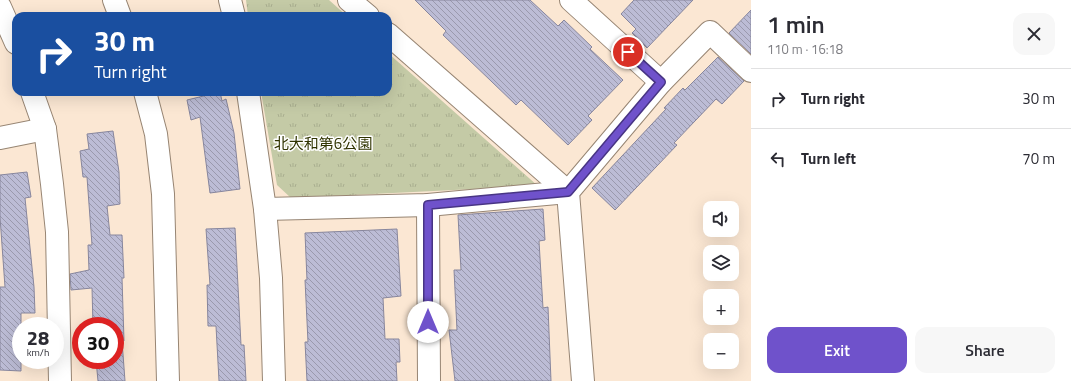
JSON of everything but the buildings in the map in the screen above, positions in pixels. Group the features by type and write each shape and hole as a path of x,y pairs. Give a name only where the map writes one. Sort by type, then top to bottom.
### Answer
{"street":[{"path":"114,0 118,12"},
{"path":"230,0 233,12"},
{"path":"349,0 363,12"},
{"path":"571,0 661,82"},
{"path":"0,8 12,35"},
{"path":"265,209 428,205 568,192 661,82 710,32 751,71"},
{"path":"392,38 568,192 583,381"},
{"path":"33,96 45,129 57,232 60,381"},
{"path":"147,96 156,134 163,194 168,381"},
{"path":"249,96 265,209 271,278 274,381"},
{"path":"0,138 45,129"},
{"path":"428,205 429,381"}],"green space":[{"path":"246,0 329,0 342,12 248,12"},
{"name":"北大和第6公園","path":"392,57 538,186 291,198 277,185 262,96 392,96"}],"route":[{"path":"428,322 428,205 568,192 661,82 628,52"}]}
